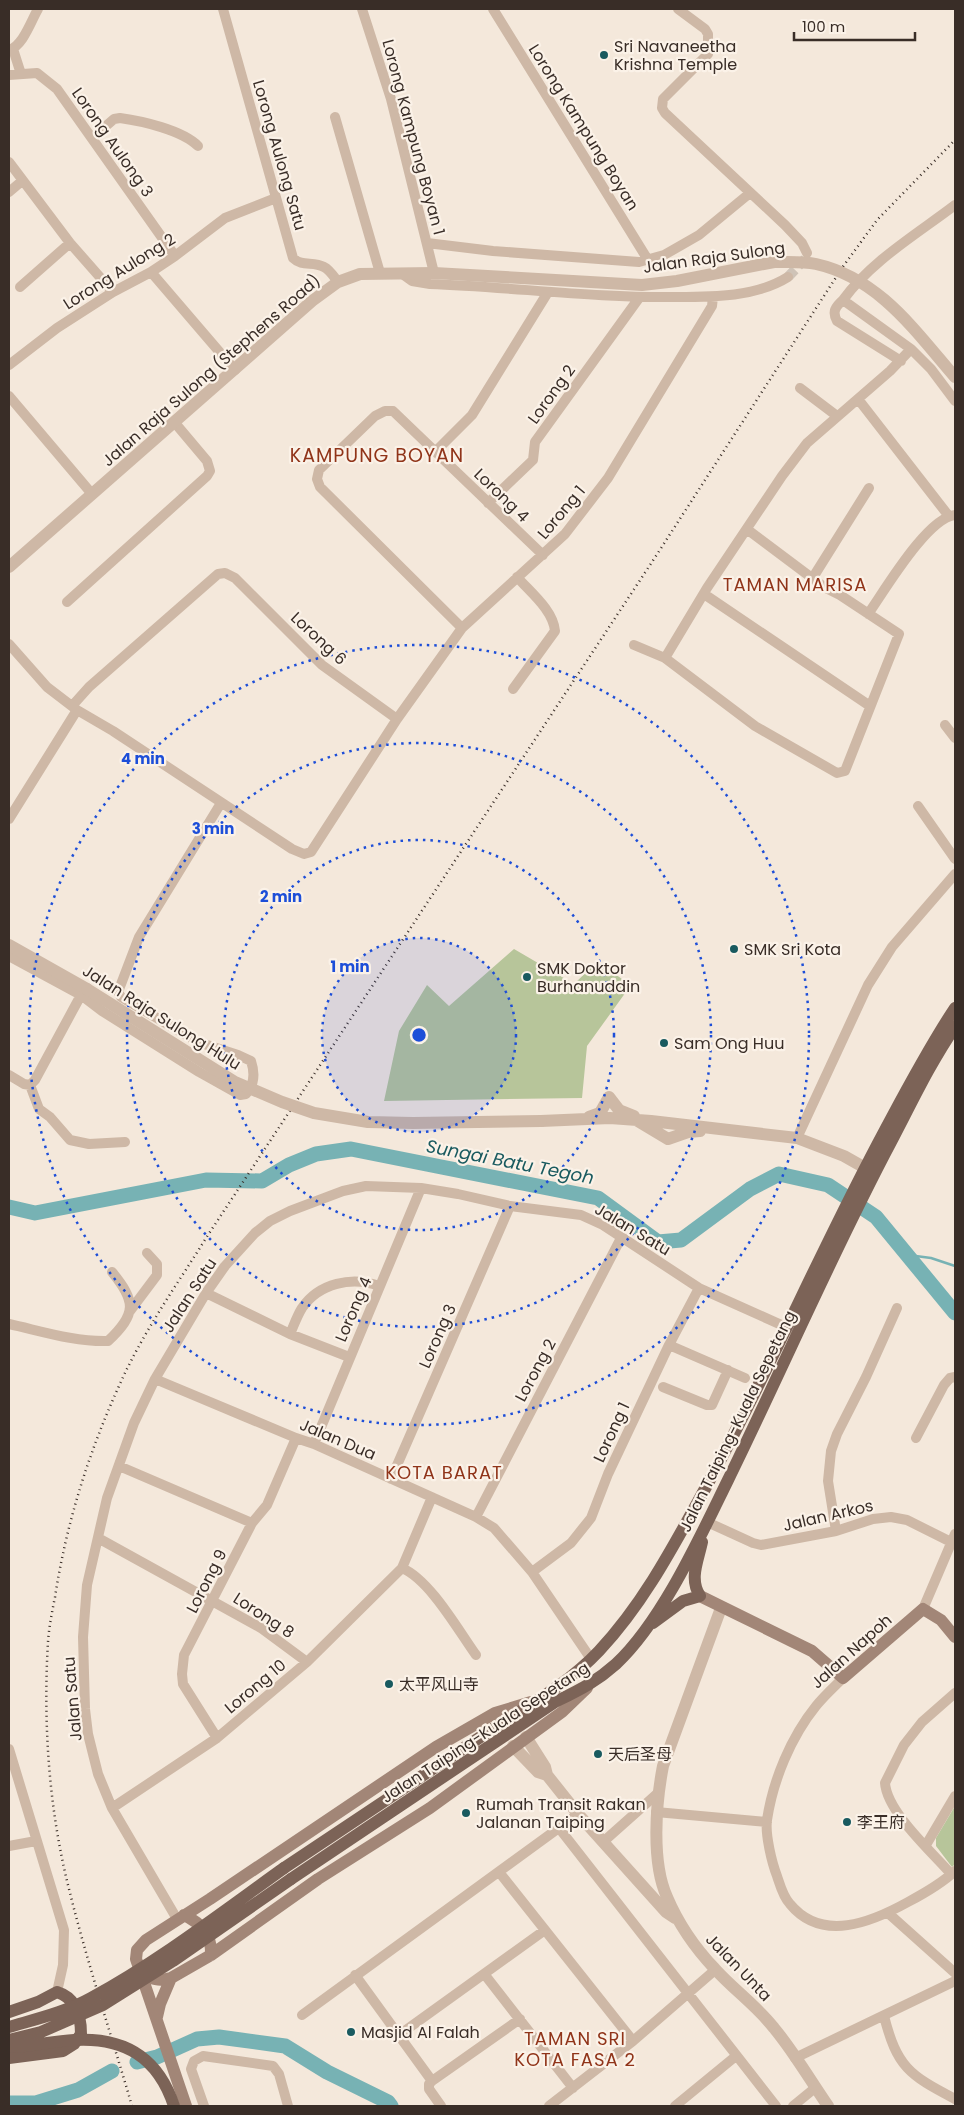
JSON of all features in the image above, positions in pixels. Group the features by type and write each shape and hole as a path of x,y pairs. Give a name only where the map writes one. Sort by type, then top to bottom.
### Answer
{"main road":[{"name":"Jalan Taiping-Kuala Sepetang","path":"9,2040 41,2032 103,2005 173,1961 291,1879 555,1702 589,1686 617,1663 655,1614 707,1522 775,1384 851,1209 922,1062 955,1008"},
{"name":"Jalan Taiping-Kuala Sepetang","path":"867,1176 955,1027"},
{"name":"Jalan Taiping-Kuala Sepetang","path":"9,2027 66,2009 90,1998 176,1945 284,1868 497,1726 541,1699 591,1659 634,1609 660,1569 749,1406 786,1327 851,1209"},
{"path":"707,1522 693,1580 700,1596 721,1608 776,1632 812,1651 843,1678"},
{"path":"645,1629 684,1601 700,1596"},
{"path":"634,1609 645,1604 651,1604 655,1609 655,1614"},
{"path":"923,1609 940,1620 955,1637"},
{"name":"Jalan Napoh","path":"843,1678 923,1609"},
{"path":"141,1973 154,1980 164,1981 211,1954 304,1889 430,1808 562,1712 589,1686"},
{"path":"186,2106 136,1959 137,1950 146,1940 436,1747 495,1713 541,1699"},
{"path":"181,1917 199,1924 210,1943 211,1954"},
{"path":"159,2023 160,2004 171,1978"},
{"path":"9,2012 38,2002 57,1992 70,1999 78,2010 81,2034 74,2044 63,2051 9,2058"},
{"path":"9,2047 89,2040 103,2041 129,2048 151,2064 165,2085 174,2106"}],"street":[{"path":"20,74 11,50 22,38 38,9"},
{"name":"Lorong Aulong Satu","path":"223,9 293,258 302,264 324,267 338,282"},
{"name":"Lorong Kampung Boyan 1","path":"362,9 391,99 434,273"},
{"name":"Lorong Kampung Boyan","path":"493,9 648,260"},
{"path":"678,9 705,29 708,34 708,54 663,99 662,108 802,243 807,253"},
{"name":"Lorong Aulong 3","path":"9,75 38,72 50,82 70,105 175,256"},
{"path":"336,117 380,273"},
{"path":"92,138 114,119 120,118 170,131 193,141 198,146"},
{"path":"9,162 70,243 112,292"},
{"path":"9,192 22,181"},
{"path":"427,243 494,251 640,262 664,255 699,235 750,193"},
{"name":"Lorong Aulong 2","path":"9,365 57,328 112,292 151,272 225,218 276,198"},
{"path":"901,361 837,321 834,311 836,306 844,300 852,288 876,265 955,206"},
{"path":"20,287 70,243"},
{"name":"Jalan Raja Sulong","path":"494,278 642,285 677,281 774,262 816,264 847,274 869,287 901,314 955,377"},
{"path":"151,272 235,370"},
{"name":"Jalan Raja Sulong (Stephens Road)","path":"9,567 312,301 338,282 360,274 380,273 434,273 494,278"},
{"path":"401,273 412,281 430,284 639,298 713,297 776,285 788,277"},
{"path":"436,451 472,415 548,292"},
{"name":"Lorong 1","path":"222,803 292,849 304,854 311,852 397,719 462,628 565,534 608,478 712,306 713,297"},
{"name":"Lorong 2","path":"488,503 533,460 535,442 639,298"},
{"path":"844,300 911,349 931,369 955,401"},
{"path":"665,658 704,594 782,476 806,444 901,361 911,349"},
{"path":"800,388 837,416"},
{"path":"9,396 92,494"},
{"path":"858,399 952,515 923,537 868,614"},
{"name":"Lorong 4","path":"462,628 320,487 317,479 320,470 375,416 385,410 393,411 543,555"},
{"path":"67,602 207,476 210,471 207,460 175,423"},
{"path":"812,579 869,488"},
{"path":"634,645 665,658 754,726 838,773 845,771 899,634 812,579 748,530"},
{"name":"Lorong 6","path":"74,708 89,687 218,574 225,573 235,578 322,665 397,719"},
{"path":"513,689 555,631 553,620 548,612 517,577"},
{"path":"704,594 870,706"},
{"path":"9,644 47,687 74,708 113,731 222,803 139,937 118,992 121,997 198,1042 251,1061 255,1072 250,1090 246,1094 240,1095 102,1011 84,992 9,956"},
{"path":"9,819 74,708"},
{"path":"945,725 955,738"},
{"path":"918,806 955,860"},
{"path":"797,1138 868,985 892,947 955,874"},
{"name":"Jalan Raja Sulong Hulu","path":"9,945 235,1082 314,1113 368,1122 413,1123 610,1118 651,1120"},
{"path":"9,1075 24,1084 30,1084 35,1080 84,992"},
{"path":"30,1084 39,1109 50,1117 70,1140 88,1144 125,1142"},
{"path":"584,1119 600,1114 609,1097 619,1110 630,1116 715,1129 797,1138 844,1156 867,1176"},
{"path":"636,1120 668,1139 688,1132 715,1129"},
{"name":"Jalan Satu","path":"181,1917 112,1808 98,1774 88,1734 85,1709 83,1637 87,1585 107,1498 134,1423 154,1379 206,1293 243,1245 270,1221 290,1211 343,1191 366,1186 421,1188 510,1206 581,1215 603,1225 699,1288 786,1327"},
{"name":"Lorong 4","path":"314,1444 421,1188"},
{"name":"Lorong 3","path":"391,1479 510,1206"},
{"name":"Lorong 2","path":"476,1516 621,1238"},
{"path":"9,1324 71,1338 108,1341 116,1333 157,1275 156,1264 147,1253"},
{"path":"112,1272 126,1289 131,1302 130,1312"},
{"path":"290,1334 302,1309 310,1299 324,1289 350,1280 366,1281 379,1286"},
{"name":"Lorong 1","path":"532,1572 571,1543 590,1518 608,1474 669,1345 699,1288"},
{"path":"206,1293 290,1334 349,1357"},
{"path":"836,1530 828,1481 831,1451 837,1434 866,1377 897,1308"},
{"path":"669,1345 745,1378"},
{"path":"663,1387 707,1405 712,1405 728,1370"},
{"path":"916,1438 944,1384 950,1378 955,1377"},
{"name":"Jalan Dua","path":"154,1379 314,1444 476,1516 494,1528 532,1572 591,1659"},
{"name":"Lorong 9","path":"217,1738 183,1684 184,1655 252,1523 267,1505 296,1438"},
{"path":"119,1466 252,1523"},
{"name":"Lorong 10","path":"112,1808 217,1738 307,1662 402,1568 432,1497"},
{"name":"Jalan Arkos","path":"707,1522 761,1545 836,1530 873,1519 890,1517 907,1520 954,1540"},
{"name":"Lorong 8","path":"98,1538 261,1628 307,1662"},
{"name":"Jalan Napoh","path":"923,1609 954,1540"},
{"path":"402,1568 413,1573 426,1586 476,1655"},
{"name":"Jalan Unta","path":"721,1608 663,1766 656,1812 659,1860 666,1896 679,1921 697,1948 715,1970 765,2017 828,2106"},
{"name":"Jalan Napoh","path":"843,1678 816,1706 799,1732 775,1786 767,1822 775,1871 789,1904 801,1915 828,1926 847,1927 888,1913 938,1885 953,1872"},
{"path":"953,1872 902,1820 888,1800 885,1783 904,1745 922,1722 955,1693"},
{"path":"526,1737 545,1767 547,1775 578,1814 666,1912 679,1921"},
{"path":"513,1746 538,1772 547,1775"},
{"path":"10,1754 64,1930 63,1965 57,1992"},
{"path":"603,1842 658,1793"},
{"path":"926,1845 955,1796"},
{"path":"656,1812 767,1822"},
{"path":"302,2015 578,1814"},
{"path":"559,1828 776,2106"},
{"path":"9,1846 36,1841"},
{"path":"499,1872 634,2040"},
{"path":"640,1883 666,1896"},
{"path":"888,1913 955,1973"},
{"path":"399,2035 485,1975 545,1930"},
{"path":"549,2106 634,2040 715,1970"},
{"path":"355,1975 432,2081"},
{"path":"485,1975 573,2088"},
{"path":"795,2058 955,1981"},
{"path":"884,2016 896,2055 905,2066 938,2090 955,2099"},
{"path":"441,2106 429,2089 428,2084 520,2019"},
{"path":"204,2106 191,2069 194,2062 203,2056 273,2066 279,2074 288,2106"},
{"path":"675,2106 736,2056"},
{"path":"793,2106 815,2088"}],"green space":[{"path":"514,949 574,984 597,962 631,985 587,1046 582,1098 384,1101 399,1031 427,985 449,1006"},
{"path":"955,1806 955,1864 952,1867 936,1846 936,1838"}],"waterway":[{"name":"Sungai Batu Tegoh","path":"9,1207 35,1213 206,1180 262,1181 289,1165 316,1154 351,1149 598,1198 658,1242 681,1240 750,1189 779,1174 828,1185 876,1217 955,1313"},
{"path":"908,1255 931,1258 955,1266"},
{"path":"137,2062 157,2057 197,2039 219,2037 285,2046 327,2072 388,2102 391,2106"},
{"path":"9,2103 36,2103 78,2090 112,2071"}],"tunnel":[{"path":"788,277 806,258"}],"railway":[{"path":"132,2106 91,1971 62,1859 52,1798 47,1735 48,1642 60,1568 73,1511 101,1427 125,1373 144,1338 208,1235 654,559 842,268 877,220 955,140"}],"place":[{"name":"Sri Navaneetha Krishna Temple","path":"604,55"},
{"name":"SMK Sri Kota","path":"734,949"},
{"name":"SMK Doktor Burhanuddin","path":"527,977"},
{"name":"Sam Ong Huu","path":"664,1043"},
{"name":"太平风山寺","path":"389,1684"},
{"name":"天后圣母","path":"598,1754"},
{"name":"Rumah Transit Rakan Jalanan Taiping","path":"466,1813"},
{"name":"李王府","path":"847,1822"},
{"name":"Masjid Al Falah","path":"351,2032"}],"district":[{"name":"KAMPUNG BOYAN","path":"377,455"},
{"name":"TAMAN MARISA","path":"795,585"},
{"name":"KOTA BARAT","path":"444,1473"},
{"name":"TAMAN SRI KOTA FASA 2","path":"575,2049"}]}
